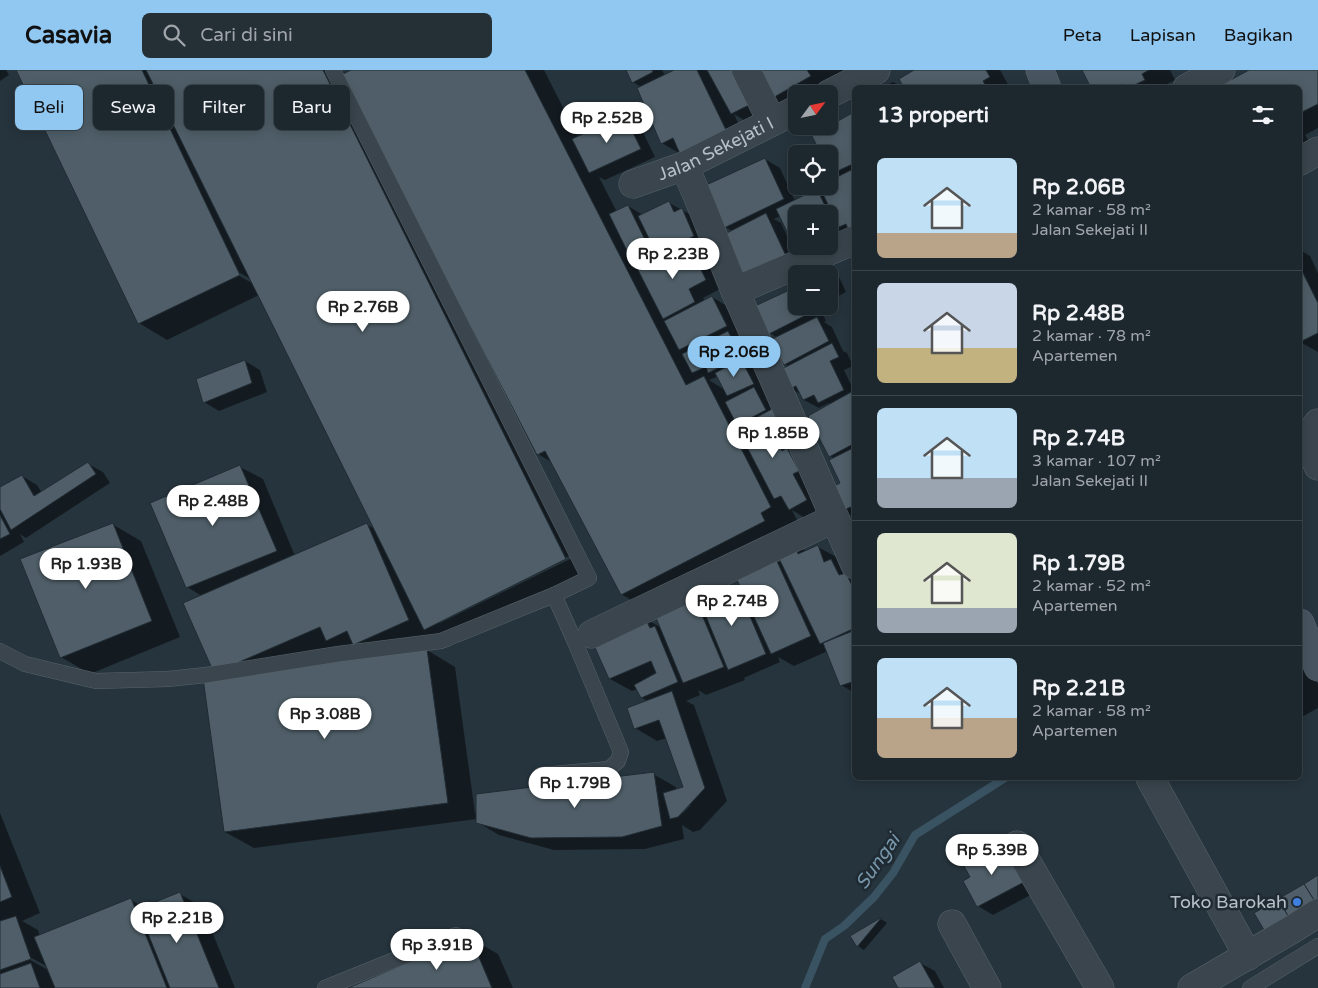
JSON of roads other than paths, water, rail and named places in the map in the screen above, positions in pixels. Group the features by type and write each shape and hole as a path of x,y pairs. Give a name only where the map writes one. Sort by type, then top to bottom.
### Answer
{"street":[{"path":"746,70 772,122"},
{"path":"838,89 876,70"},
{"path":"1040,70 1047,85"},
{"path":"1193,85 1221,70"},
{"name":"Jalan Sekejati I","path":"633,184 684,166 788,114"},
{"path":"1302,160 1318,151"},
{"path":"684,166 696,191 735,291 852,558"},
{"path":"735,291 852,241"},
{"path":"592,634 835,518"},
{"path":"1302,627 1316,656"},
{"path":"1151,780 1248,956"},
{"path":"1017,845 1100,988"},
{"path":"1192,988 1318,913"},
{"path":"952,924 987,988"}],"lane":[{"path":"0,651 25,664 96,681 168,679 197,676 338,654 441,641 554,595 589,578 333,70"},
{"path":"541,775 609,769 618,761 621,752 554,595"},
{"path":"326,988 456,935"},
{"path":"1250,988 1318,946"}],"waterway":[{"name":"Sungai","path":"805,988 825,939 844,926 874,897 893,873 915,835 1002,780"}],"place":[{"name":"Toko Barokah","path":"1297,902"}]}
